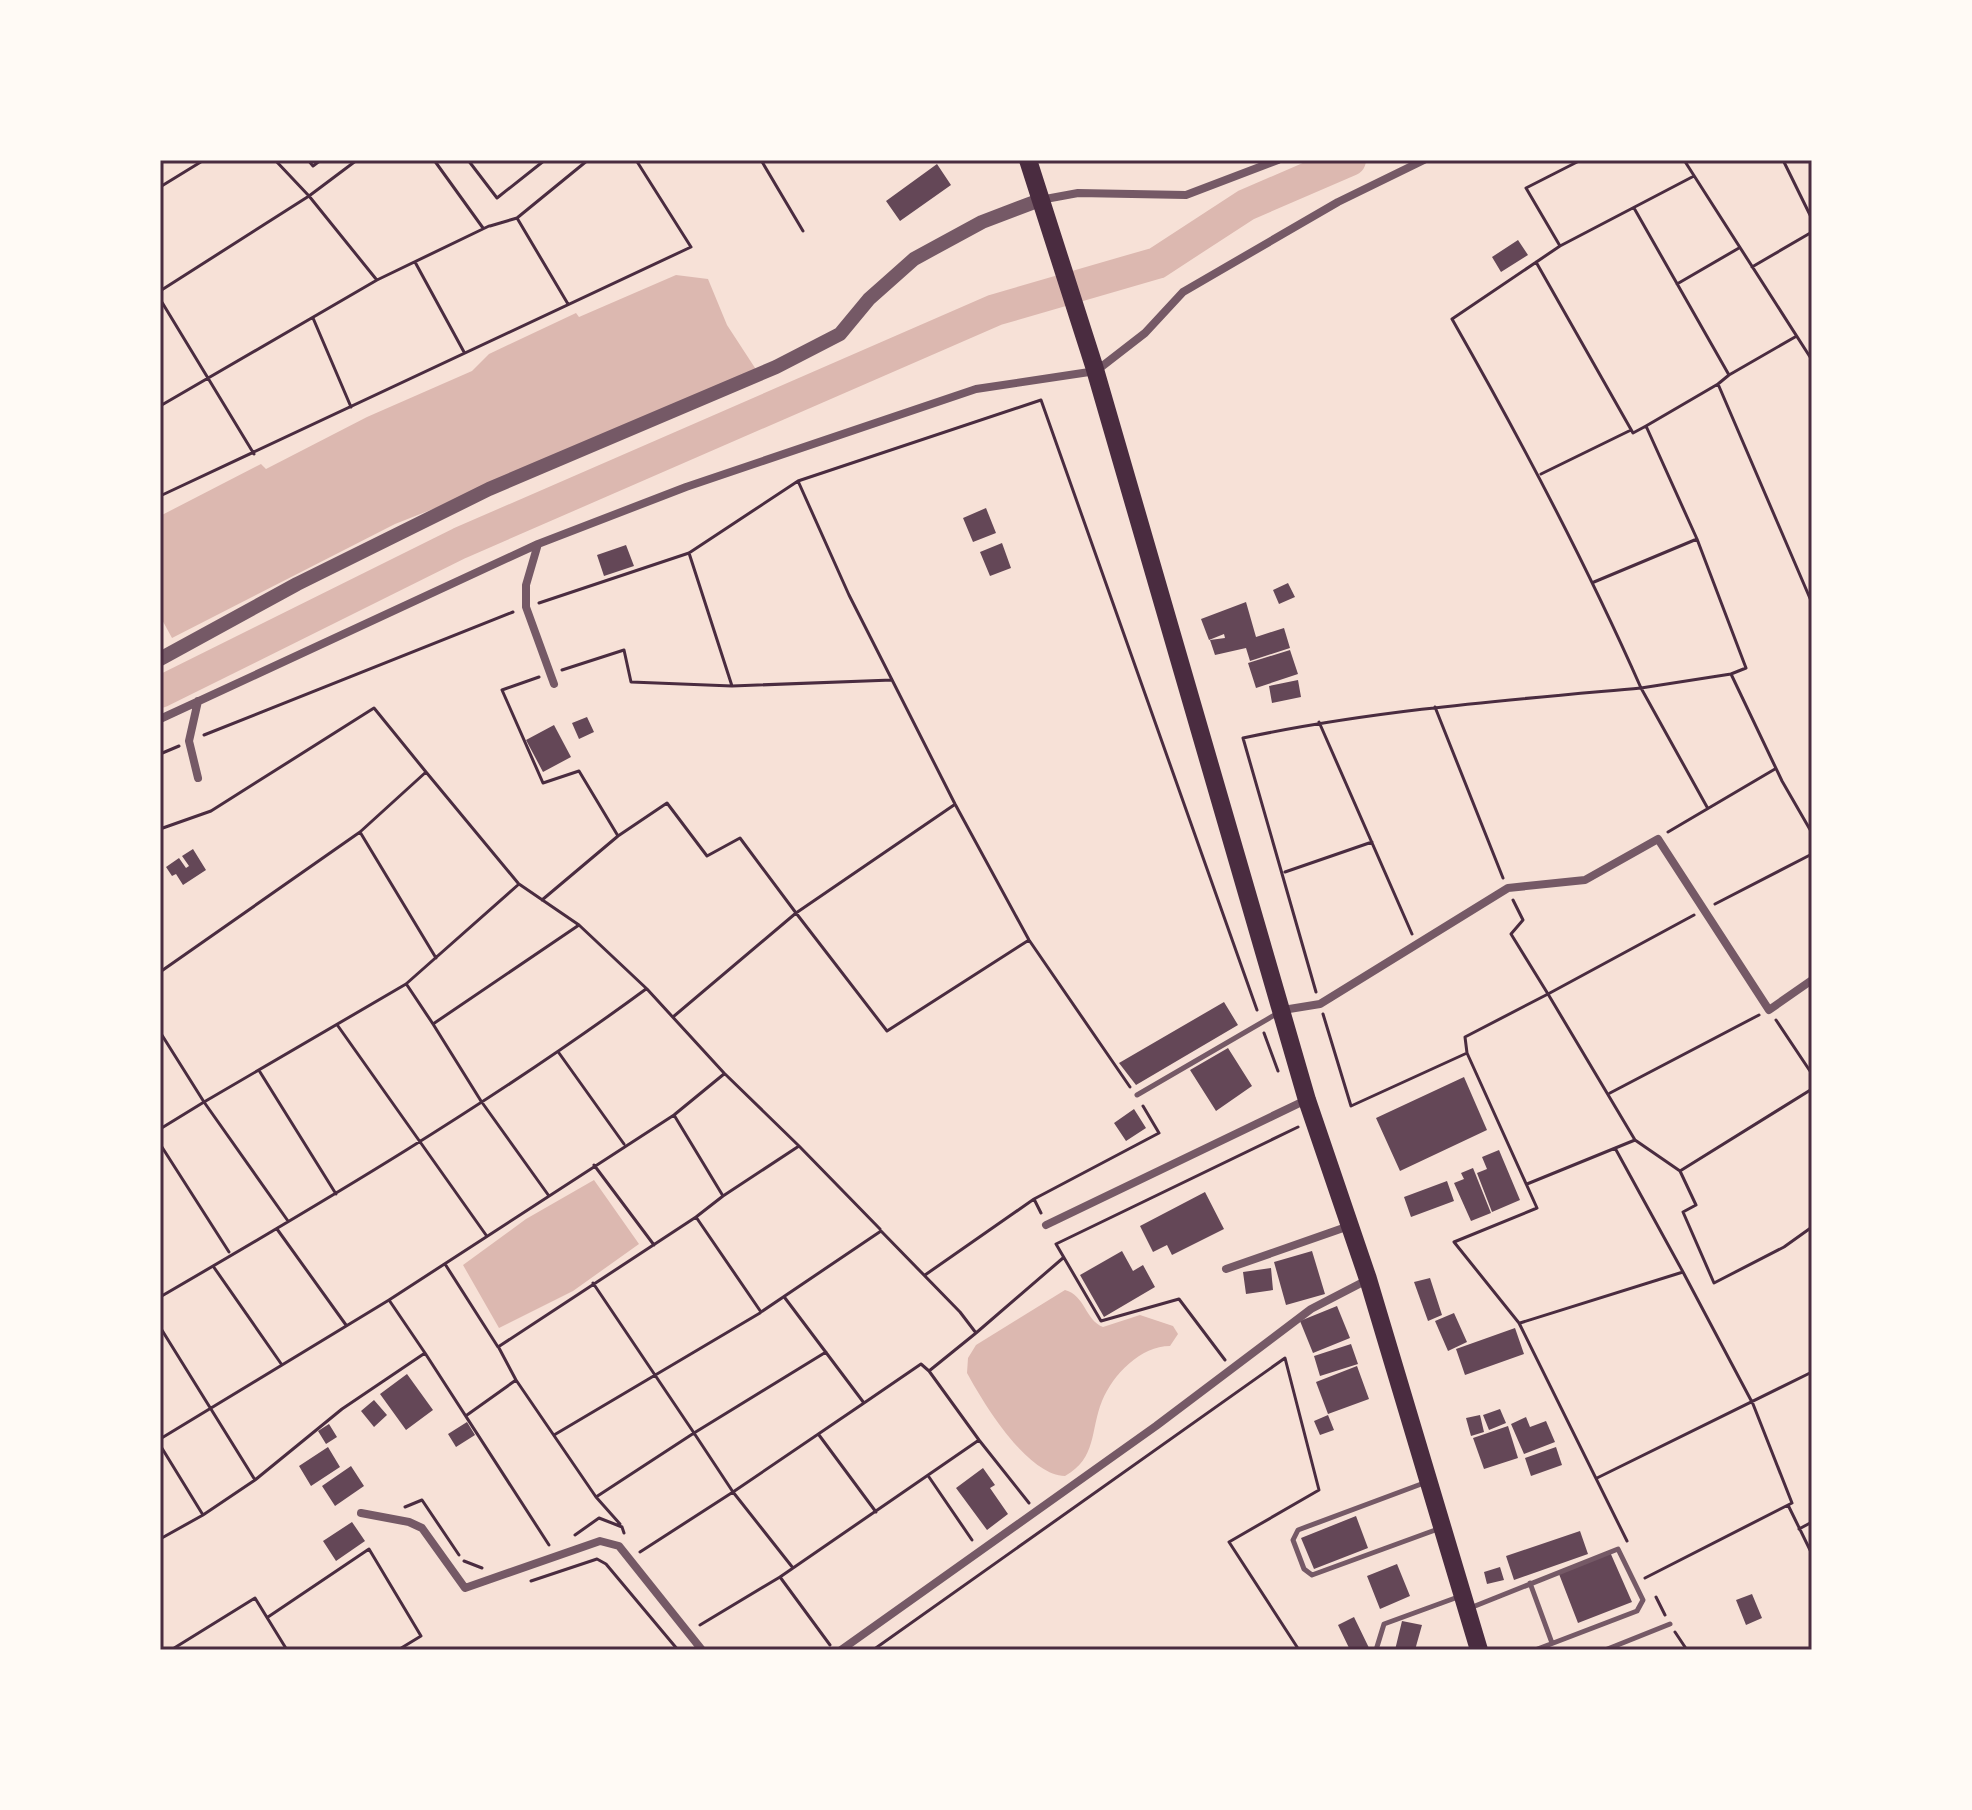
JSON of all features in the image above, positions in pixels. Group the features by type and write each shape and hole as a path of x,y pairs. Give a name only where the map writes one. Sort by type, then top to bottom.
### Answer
{"highway":[{"path":"1028,160 1095,369 1281,1011 1299,1104 1368,1279 1479,1650"}],"street":[{"path":"160,659 297,584 462,502 776,367 840,334 869,299 914,259 982,222 1040,200 1078,193 1186,195 1278,160"},
{"path":"160,719 538,544 686,487 976,389 1095,369 1145,333 1183,292 1338,202 1424,160"},
{"path":"538,544 526,585 526,607 554,684"},
{"path":"198,701 189,741 198,778"},
{"path":"1281,1011 1320,1004 1508,888 1585,880 1658,839 1769,1010 1812,980"},
{"path":"1046,1225 1299,1104"},
{"path":"1226,1269 1349,1226"},
{"path":"841,1650 1156,1426 1311,1309 1368,1279"},
{"path":"361,1513 409,1522 422,1528 465,1588 600,1541 610,1542 619,1546 702,1650"}],"lane":[{"path":"1137,1095 1281,1011"},
{"path":"1429,1481 1298,1530 1293,1540 1304,1569 1312,1575 1442,1527"},
{"path":"1376,1650 1384,1624 1391,1620 1530,1583 1616,1549 1643,1600 1637,1611 1535,1650"},
{"path":"1530,1583 1552,1643"},
{"path":"1605,1650 1670,1624"}],"path":[{"path":"160,187 204,160"},
{"path":"275,160 309,196 377,280"},
{"path":"308,160 313,166 321,160"},
{"path":"160,291 309,196 357,160"},
{"path":"434,160 483,228 517,218 588,160"},
{"path":"468,160 497,198 545,160"},
{"path":"160,496 691,247 636,160"},
{"path":"761,160 803,231"},
{"path":"1560,246 1526,188 1581,160"},
{"path":"1684,160 1812,360"},
{"path":"1783,160 1812,219"},
{"path":"1694,176 1560,246 1452,319 1540,475 1594,582 1641,688 1707,807"},
{"path":"1634,208 1729,375"},
{"path":"517,218 568,304"},
{"path":"160,406 377,280 489,226"},
{"path":"1752,267 1812,232"},
{"path":"1677,284 1740,247"},
{"path":"415,262 464,352"},
{"path":"1536,262 1633,433 1796,336"},
{"path":"160,299 254,454"},
{"path":"313,317 351,407"},
{"path":"1718,384 1812,603"},
{"path":"160,754 526,607 689,553 798,481 1041,400 1281,1079"},
{"path":"1467,1053 1351,1106 1285,872 1243,738 1319,722 1435,706 1641,688 1731,674 1746,668 1697,539 1646,426"},
{"path":"1540,475 1631,430"},
{"path":"798,481 849,595 955,804 1029,940 1137,1095 1159,1133 1034,1199 925,1275"},
{"path":"1594,582 1697,539"},
{"path":"689,553 732,686"},
{"path":"618,836 579,771 543,783 502,690 624,650 631,682 732,686 893,680"},
{"path":"1731,674 1776,769 1812,833"},
{"path":"1435,706 1523,920 1511,934 1610,1093 1635,1140 1680,1171 1696,1205 1683,1212 1714,1283 1784,1247 1812,1227"},
{"path":"160,829 211,811 374,708 519,884 579,925 647,989 724,1073 925,1275 976,1333"},
{"path":"1319,722 1417,946"},
{"path":"1658,839 1707,807 1776,769"},
{"path":"160,972 360,832 426,772"},
{"path":"542,900 618,836 667,803 707,856 740,838 887,1031 1029,940"},
{"path":"673,1017 796,913 955,804"},
{"path":"360,832 436,958"},
{"path":"1285,872 1372,842"},
{"path":"1632,1549 1519,1323 1454,1242 1537,1208 1467,1053 1465,1037 1812,854"},
{"path":"160,1129 406,984 519,884"},
{"path":"433,1024 579,925"},
{"path":"406,984 481,1101 549,1196"},
{"path":"160,1297 230,1253 336,1194 559,1053 647,989"},
{"path":"1610,1093 1691,1054 1769,1010 1812,1074"},
{"path":"338,1026 486,1235"},
{"path":"160,1032 204,1102 288,1221"},
{"path":"559,1053 624,1145"},
{"path":"260,1072 336,1194"},
{"path":"203,1515 160,1442 389,1300 674,1115 724,1073"},
{"path":"1680,1171 1812,1089"},
{"path":"1226,1362 1179,1299 1101,1321 1056,1244 1298,1126 1299,1104"},
{"path":"674,1115 723,1196"},
{"path":"1527,1184 1635,1140"},
{"path":"160,1144 230,1253"},
{"path":"498,1347 799,1146"},
{"path":"1615,1148 1753,1404 1792,1503 1645,1578 1687,1650"},
{"path":"594,1165 654,1245"},
{"path":"696,1217 761,1312"},
{"path":"277,1229 346,1325"},
{"path":"554,1435 785,1298 881,1231"},
{"path":"929,1371 1063,1258"},
{"path":"444,1263 516,1380 596,1497 622,1527"},
{"path":"213,1266 282,1365"},
{"path":"1519,1323 1683,1272"},
{"path":"593,1283 656,1372 733,1492 793,1568"},
{"path":"785,1298 864,1403"},
{"path":"389,1300 467,1415 552,1550"},
{"path":"160,1327 255,1480"},
{"path":"596,1497 826,1352"},
{"path":"160,1539 255,1480 342,1409 425,1353"},
{"path":"873,1650 1285,1358 1319,1490 1229,1542 1299,1650"},
{"path":"631,1557 819,1435 921,1364 1034,1510"},
{"path":"1597,1478 1753,1404 1812,1372"},
{"path":"467,1415 516,1380"},
{"path":"819,1435 876,1512"},
{"path":"689,1631 780,1577 979,1440"},
{"path":"929,1477 977,1549"},
{"path":"1788,1505 1812,1554"},
{"path":"1799,1529 1812,1522"},
{"path":"268,1617 369,1549 421,1636 398,1650"},
{"path":"780,1577 831,1647 825,1650"},
{"path":"171,1650 255,1598 287,1650"}],"shaded area":[{"path":"676,275 708,279 727,325 757,371 499,483 395,524 172,638 160,616 160,516 261,464 266,469 367,417 472,371 489,354 576,313 579,317"},
{"path":"594,1180 639,1244 573,1291 499,1328 463,1265 526,1219"},
{"path":"1065,1290 1077,1297 1092,1319 1103,1327 1140,1315 1173,1326 1178,1334 1170,1346 1149,1351 1129,1363 1113,1381 1098,1412 1088,1452 1083,1461 1065,1476 1051,1473 1022,1451 995,1419 967,1373 968,1358 976,1345"}],"building":[{"path":"937,164 951,185 900,221 886,201"},
{"path":"1518,240 1528,255 1501,272 1492,257"},
{"path":"986,508 996,533 973,542 963,518"},
{"path":"1002,543 1011,568 990,576 980,552"},
{"path":"626,545 634,566 604,576 597,555"},
{"path":"1288,583 1295,597 1279,604 1273,590"},
{"path":"1246,602 1256,637 1284,628 1290,648 1250,661 1246,648 1215,655 1210,640 1225,638 1224,634 1209,640 1201,619"},
{"path":"1290,650 1298,674 1256,688 1248,663"},
{"path":"1298,680 1301,697 1272,703 1269,686"},
{"path":"587,717 594,732 579,739 572,723"},
{"path":"554,725 571,757 543,772 526,740"},
{"path":"193,849 206,870 183,885 176,874 172,876 166,867 179,858 186,868 189,866 182,856"},
{"path":"1224,1002 1238,1025 1136,1085 1119,1063"},
{"path":"1228,1048 1252,1086 1216,1111 1190,1070"},
{"path":"1464,1077 1487,1130 1400,1171 1376,1118"},
{"path":"1134,1109 1146,1128 1126,1141 1114,1123"},
{"path":"1499,1150 1520,1200 1492,1212 1477,1173 1487,1169 1482,1157"},
{"path":"1473,1168 1491,1213 1471,1221 1454,1183 1464,1179 1461,1173"},
{"path":"1447,1181 1454,1201 1411,1217 1404,1197"},
{"path":"1205,1192 1224,1229 1172,1255 1167,1245 1153,1252 1140,1226"},
{"path":"1122,1251 1133,1271 1143,1265 1155,1287 1104,1317 1080,1275"},
{"path":"1312,1251 1325,1294 1286,1305 1274,1262"},
{"path":"1271,1268 1273,1290 1246,1294 1243,1272"},
{"path":"1430,1278 1442,1315 1428,1321 1414,1282"},
{"path":"1337,1306 1350,1338 1313,1353 1300,1321"},
{"path":"1454,1313 1467,1342 1448,1351 1435,1321"},
{"path":"1515,1328 1524,1354 1465,1375 1456,1349"},
{"path":"1351,1344 1358,1364 1320,1376 1314,1356"},
{"path":"1357,1366 1369,1399 1328,1414 1316,1382"},
{"path":"407,1374 433,1410 406,1430 380,1394"},
{"path":"374,1400 387,1415 374,1427 361,1411"},
{"path":"1500,1409 1506,1423 1489,1430 1483,1415"},
{"path":"1328,1415 1334,1430 1320,1435 1314,1421"},
{"path":"1480,1415 1484,1432 1471,1436 1466,1418"},
{"path":"1526,1417 1530,1427 1546,1421 1555,1442 1524,1454 1511,1424"},
{"path":"467,1422 475,1435 456,1447 448,1434"},
{"path":"329,1424 337,1437 326,1444 318,1431"},
{"path":"1508,1426 1518,1458 1484,1469 1473,1438"},
{"path":"328,1447 340,1467 311,1486 299,1466"},
{"path":"1556,1447 1562,1465 1531,1476 1525,1458"},
{"path":"351,1466 364,1486 335,1506 322,1486"},
{"path":"983,1468 995,1485 990,1488 1008,1514 987,1530 956,1488"},
{"path":"1356,1516 1368,1548 1314,1569 1301,1538"},
{"path":"352,1522 365,1541 336,1561 323,1541"},
{"path":"1580,1531 1588,1554 1514,1580 1506,1556"},
{"path":"1610,1552 1632,1602 1578,1623 1559,1574"},
{"path":"1397,1564 1410,1596 1380,1609 1367,1576"},
{"path":"1500,1567 1504,1580 1487,1584 1484,1572"},
{"path":"1752,1594 1762,1618 1746,1625 1736,1600"},
{"path":"1354,1617 1370,1650 1350,1650 1338,1625"},
{"path":"1402,1621 1422,1625 1415,1650 1395,1650"}],"waterway":[{"path":"160,692 460,543 995,310 1157,263 1246,205 1350,160"}]}
